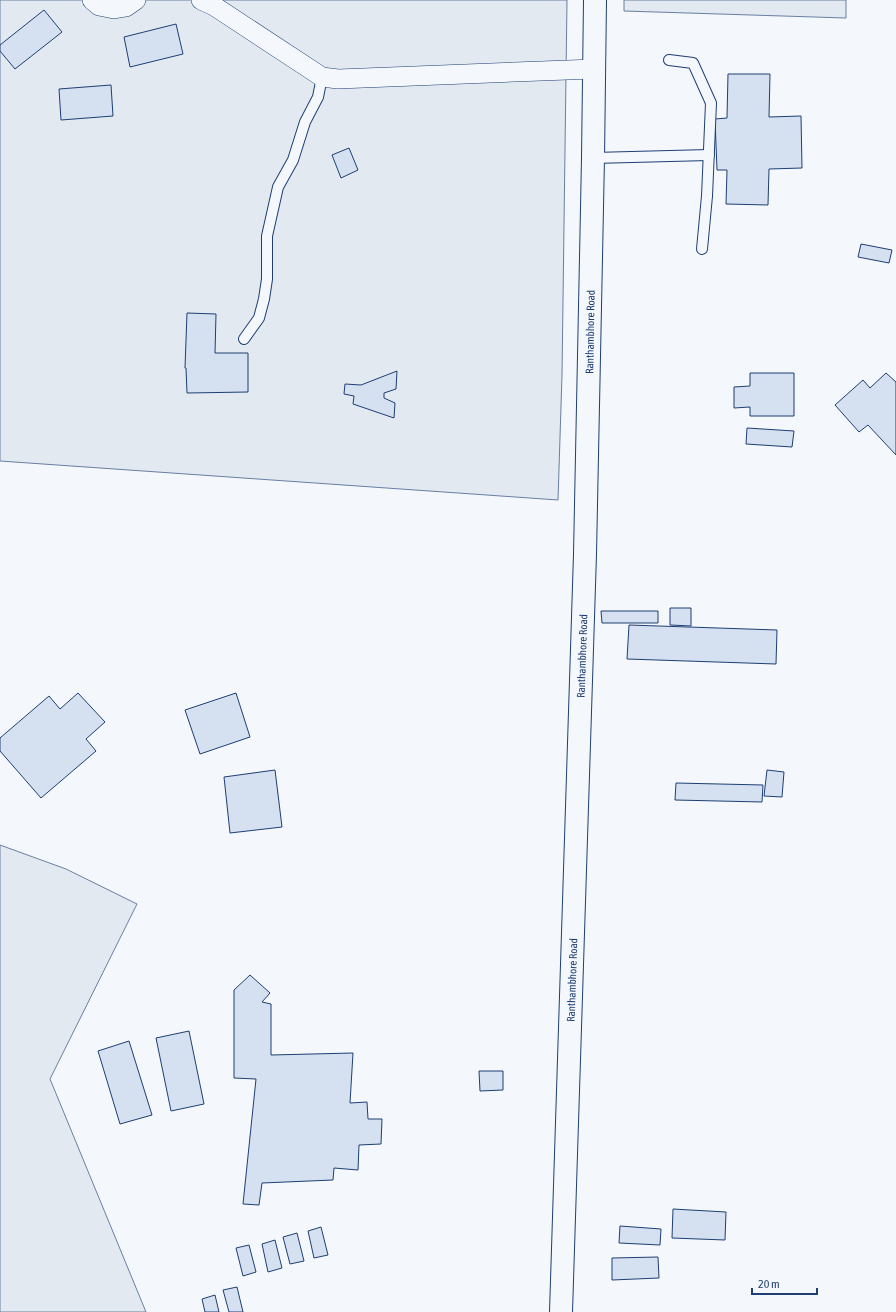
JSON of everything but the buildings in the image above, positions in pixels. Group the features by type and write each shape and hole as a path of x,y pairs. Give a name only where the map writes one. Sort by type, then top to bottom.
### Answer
{"main road":[{"name":"Ranthambhore Road","path":"561,1312 585,562 595,0"}],"street":[{"path":"92,0 99,6 114,9 126,7 136,0"},
{"path":"201,0 214,6 322,78 338,79 594,69"}],"lane":[{"path":"669,60 693,63 711,103 707,196 702,249"},
{"path":"244,339 260,318 267,279 267,236 278,187 293,160 306,122 318,97 322,78"},
{"path":"593,158 709,155"}],"shaded area":[{"path":"0,0 567,0 562,375 558,500 0,461"},
{"path":"624,0 846,0 846,18 624,11"},
{"path":"0,845 66,869 137,904 50,1079 146,1312 0,1312"}]}
